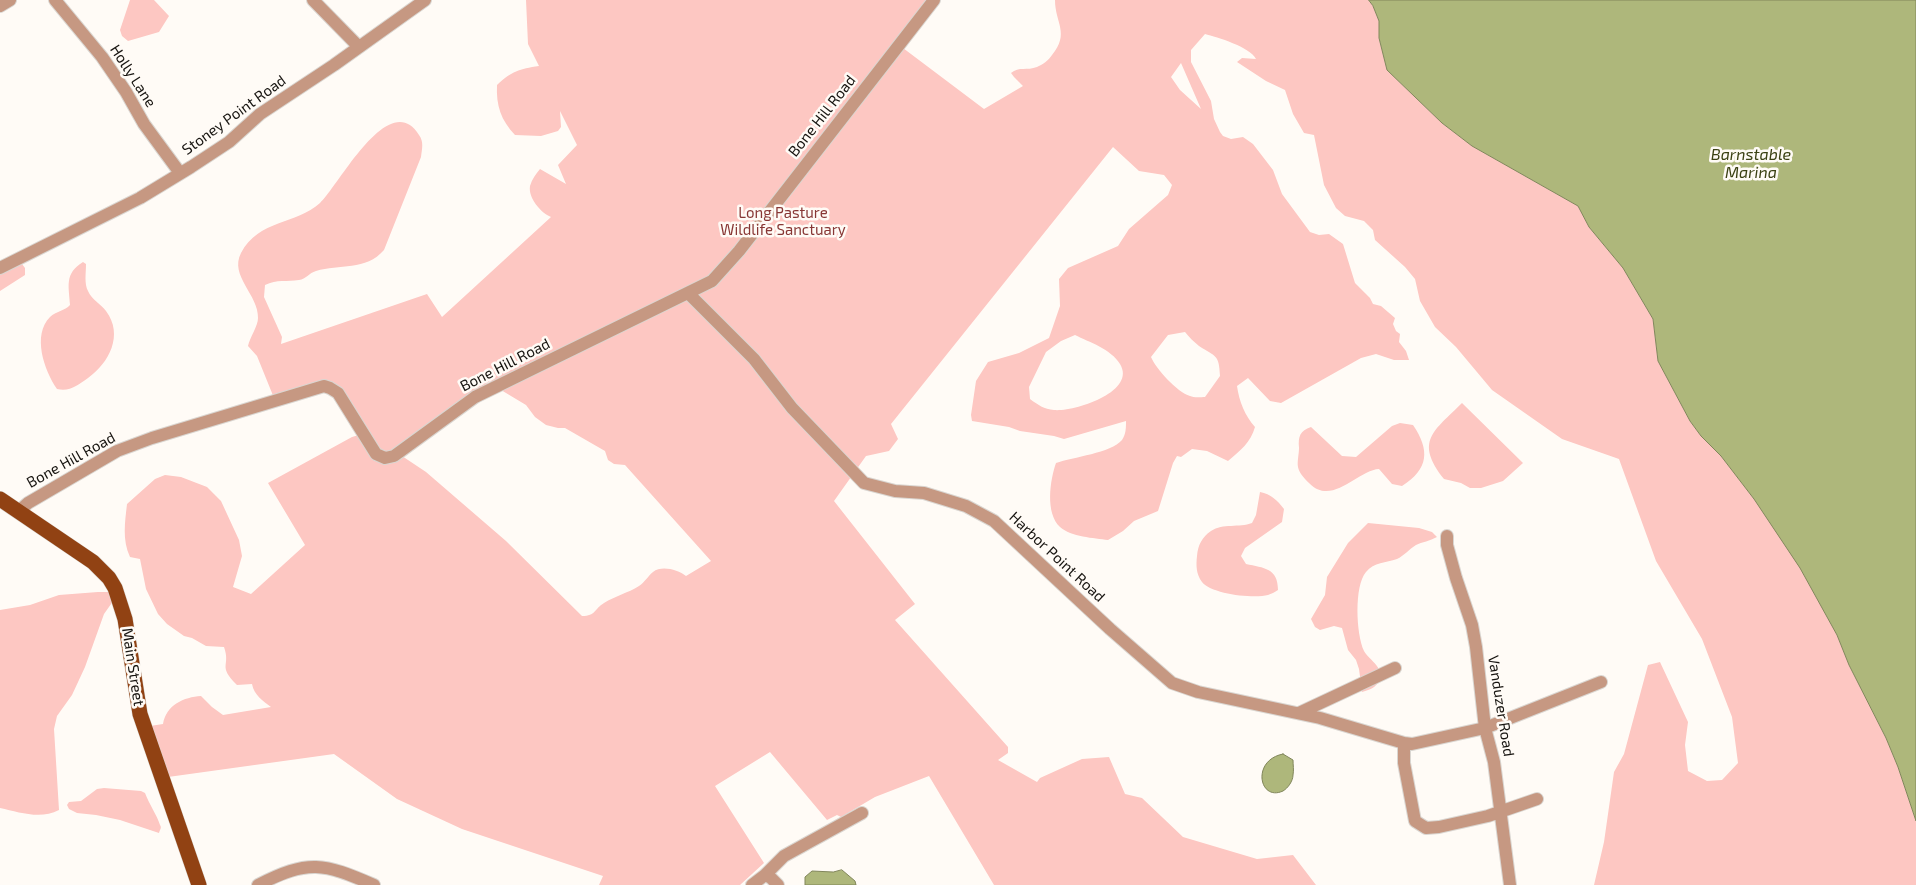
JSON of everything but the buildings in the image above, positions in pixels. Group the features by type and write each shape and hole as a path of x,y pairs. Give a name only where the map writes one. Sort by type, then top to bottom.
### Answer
{"main road":[{"name":"Main Street","path":"0,499 93,562 115,588 126,619 142,721 199,885"}],"street":[{"path":"0,6 10,0"},
{"name":"Holly Lane","path":"55,0 106,64 126,92 144,124 180,174"},
{"path":"313,0 359,47"},
{"name":"Stoney Point Road","path":"0,268 140,198 180,174 230,142 260,114 424,0"},
{"name":"Bone Hill Road","path":"20,512 28,503 117,451 152,438 324,386 338,393 376,454 385,458 394,456 475,397 688,293 718,276 734,257 934,0"},
{"name":"Harbor Point Road","path":"688,293 754,359 792,408 864,483 895,491 924,493 966,506 994,521 1110,629 1172,683 1191,690 1350,726 1404,743"},
{"name":"Vanduzer Road","path":"1447,536 1447,545 1473,632 1485,728 1494,762 1510,885"},
{"path":"1299,713 1395,668"},
{"path":"1537,799 1488,816 1439,827 1426,828 1418,825 1415,821 1409,792 1404,743 1420,742 1485,728 1600,682"},
{"path":"752,885 784,856 862,813"},
{"path":"258,885 297,869 320,866 346,873 374,885"},
{"path":"765,875 778,885"}],"green space":[{"path":"130,0 154,0 169,16 159,32 128,41 122,36 120,30"},
{"name":"Long Pasture Wildlife Sanctuary","path":"526,0 928,0 895,42 984,109 1023,86 1011,73 1041,65 1049,59 1057,47 1061,34 1055,0 1369,0 1379,21 1379,38 1387,70 1442,123 1472,146 1578,206 1589,227 1623,268 1653,319 1658,361 1690,421 1701,436 1721,456 1754,499 1800,567 1837,635 1849,665 1886,738 1916,821 1916,885 1594,885 1604,842 1614,772 1624,754 1648,665 1660,662 1688,722 1685,745 1688,771 1707,781 1722,780 1738,763 1732,717 1702,639 1656,561 1619,459 1562,439 1492,390 1456,347 1435,327 1420,301 1415,279 1405,267 1375,240 1373,230 1364,221 1345,216 1336,208 1324,185 1314,135 1304,133 1293,114 1285,90 1266,81 1237,62 1242,58 1256,59 1247,50 1233,43 1205,34 1191,50 1191,62 1211,101 1214,119 1220,132 1223,136 1231,139 1243,137 1253,144 1273,170 1282,194 1310,232 1319,235 1329,234 1343,244 1355,283 1370,298 1373,304 1381,306 1395,318 1393,324 1396,331 1400,334 1399,342 1406,351 1409,360 1394,360 1376,354 1361,358 1281,403 1270,401 1248,378 1237,386 1243,408 1255,427 1248,442 1228,461 1207,451 1192,449 1181,457 1177,456 1158,511 1134,521 1123,531 1108,540 1070,533 1060,527 1052,513 1050,496 1056,463 1101,451 1117,444 1124,435 1126,421 1064,439 972,421 971,415 976,381 988,362 1019,353 1049,338 1060,306 1059,279 1068,268 1118,246 1129,229 1168,195 1172,185 1164,175 1139,171 1113,147 891,424 898,439 889,451 866,456 834,501 915,604 895,620 1008,747 1008,753 998,760 1037,782 1040,778 1082,759 1109,757 1125,794 1142,798 1183,837 1257,859 1293,855 1316,885 994,885 929,776 875,797 841,817 837,815 827,820 770,752 715,786 764,863 740,885 599,885 603,876 462,829 397,799 334,754 168,777 150,726 163,724 168,712 177,703 188,698 201,696 223,715 271,707 257,695 252,684 237,685 231,678 226,669 224,647 206,646 184,636 167,624 158,614 146,589 140,559 130,557 127,551 125,531 127,504 155,479 165,475 181,477 207,487 221,501 239,540 242,556 233,587 251,594 305,545 268,483 352,437 369,432 347,396 330,382 274,398 257,356 248,346 258,318 254,301 241,278 238,261 241,253 258,234 310,210 320,203 351,162 379,131 393,123 407,123 422,140 421,157 384,250 377,257 361,264 316,271 299,280 269,283 265,285 264,297 282,337 281,344 427,294 442,317 551,217 536,204 530,191 532,181 540,169 566,184 558,165 577,145 560,111 561,127 558,131 541,136 515,135 506,124 500,112 497,100 497,85 516,71 539,66 528,44","holes":["1181,63 1201,109 1180,90 1171,77","1185,332 1197,344 1216,357 1220,376 1205,397 1192,397 1185,394 1157,368 1151,357 1168,335","1075,335 1111,354 1120,364 1123,374 1120,383 1101,398 1075,408 1054,410 1041,406 1030,399 1029,387 1046,352 1061,341","490,381 526,405 535,417 546,425 565,428 605,451 608,460 614,464 625,465 711,561 686,576 670,569 657,570 639,586 604,603 590,615 582,616 506,541 426,472 393,450"]},
{"path":"83,262 86,264 87,288 111,320 114,329 114,339 108,357 96,372 74,387 62,390 57,389 44,363 41,343 42,333 50,317 70,305 70,276"},
{"path":"0,263 22,264 25,268 25,275 0,291"},
{"path":"1462,403 1523,463 1503,481 1481,488 1470,488 1461,483 1444,479 1435,466 1430,455 1431,437 1443,421"},
{"path":"1400,423 1413,425 1419,434 1424,451 1422,466 1418,473 1402,486 1392,484 1379,469 1362,475 1336,489 1327,491 1318,489 1302,476 1298,467 1299,437 1307,429 1311,427 1342,456 1356,457 1392,426"},
{"path":"1260,492 1274,498 1284,509 1282,522 1245,548 1241,556 1246,564 1264,568 1273,573 1276,577 1278,590 1268,595 1253,596 1214,590 1202,582 1199,576 1197,563 1199,545 1208,533 1216,529 1252,523 1256,515"},
{"path":"1368,523 1419,528 1432,532 1437,537 1416,545 1397,559 1373,566 1362,579 1358,599 1358,622 1361,643 1364,651 1377,666 1381,674 1376,685 1362,692 1359,669 1356,660 1348,650 1342,628 1334,626 1320,630 1315,627 1311,619 1325,595 1327,577 1348,543"},
{"path":"112,592 116,597 104,614 85,667 72,695 57,716 54,729 59,810 37,815 0,808 0,610 30,605 59,595"},
{"path":"97,789 141,791 145,793 161,826 159,833 120,820 77,813 69,809 67,805 69,802 81,801"}],"water":[{"name":"Barnstable Marina","path":"1369,0 1916,0 1916,821 1886,738 1849,665 1837,635 1800,568 1754,499 1721,456 1701,436 1690,421 1658,361 1653,319 1623,268 1589,227 1578,206 1472,146 1442,123 1387,70 1379,38 1379,21"},
{"path":"1283,754 1293,760 1293,777 1285,790 1275,793 1268,791 1262,779 1263,771 1266,764 1273,758"},
{"path":"842,870 855,881 856,885 805,885 805,877 812,871 833,872"}]}
